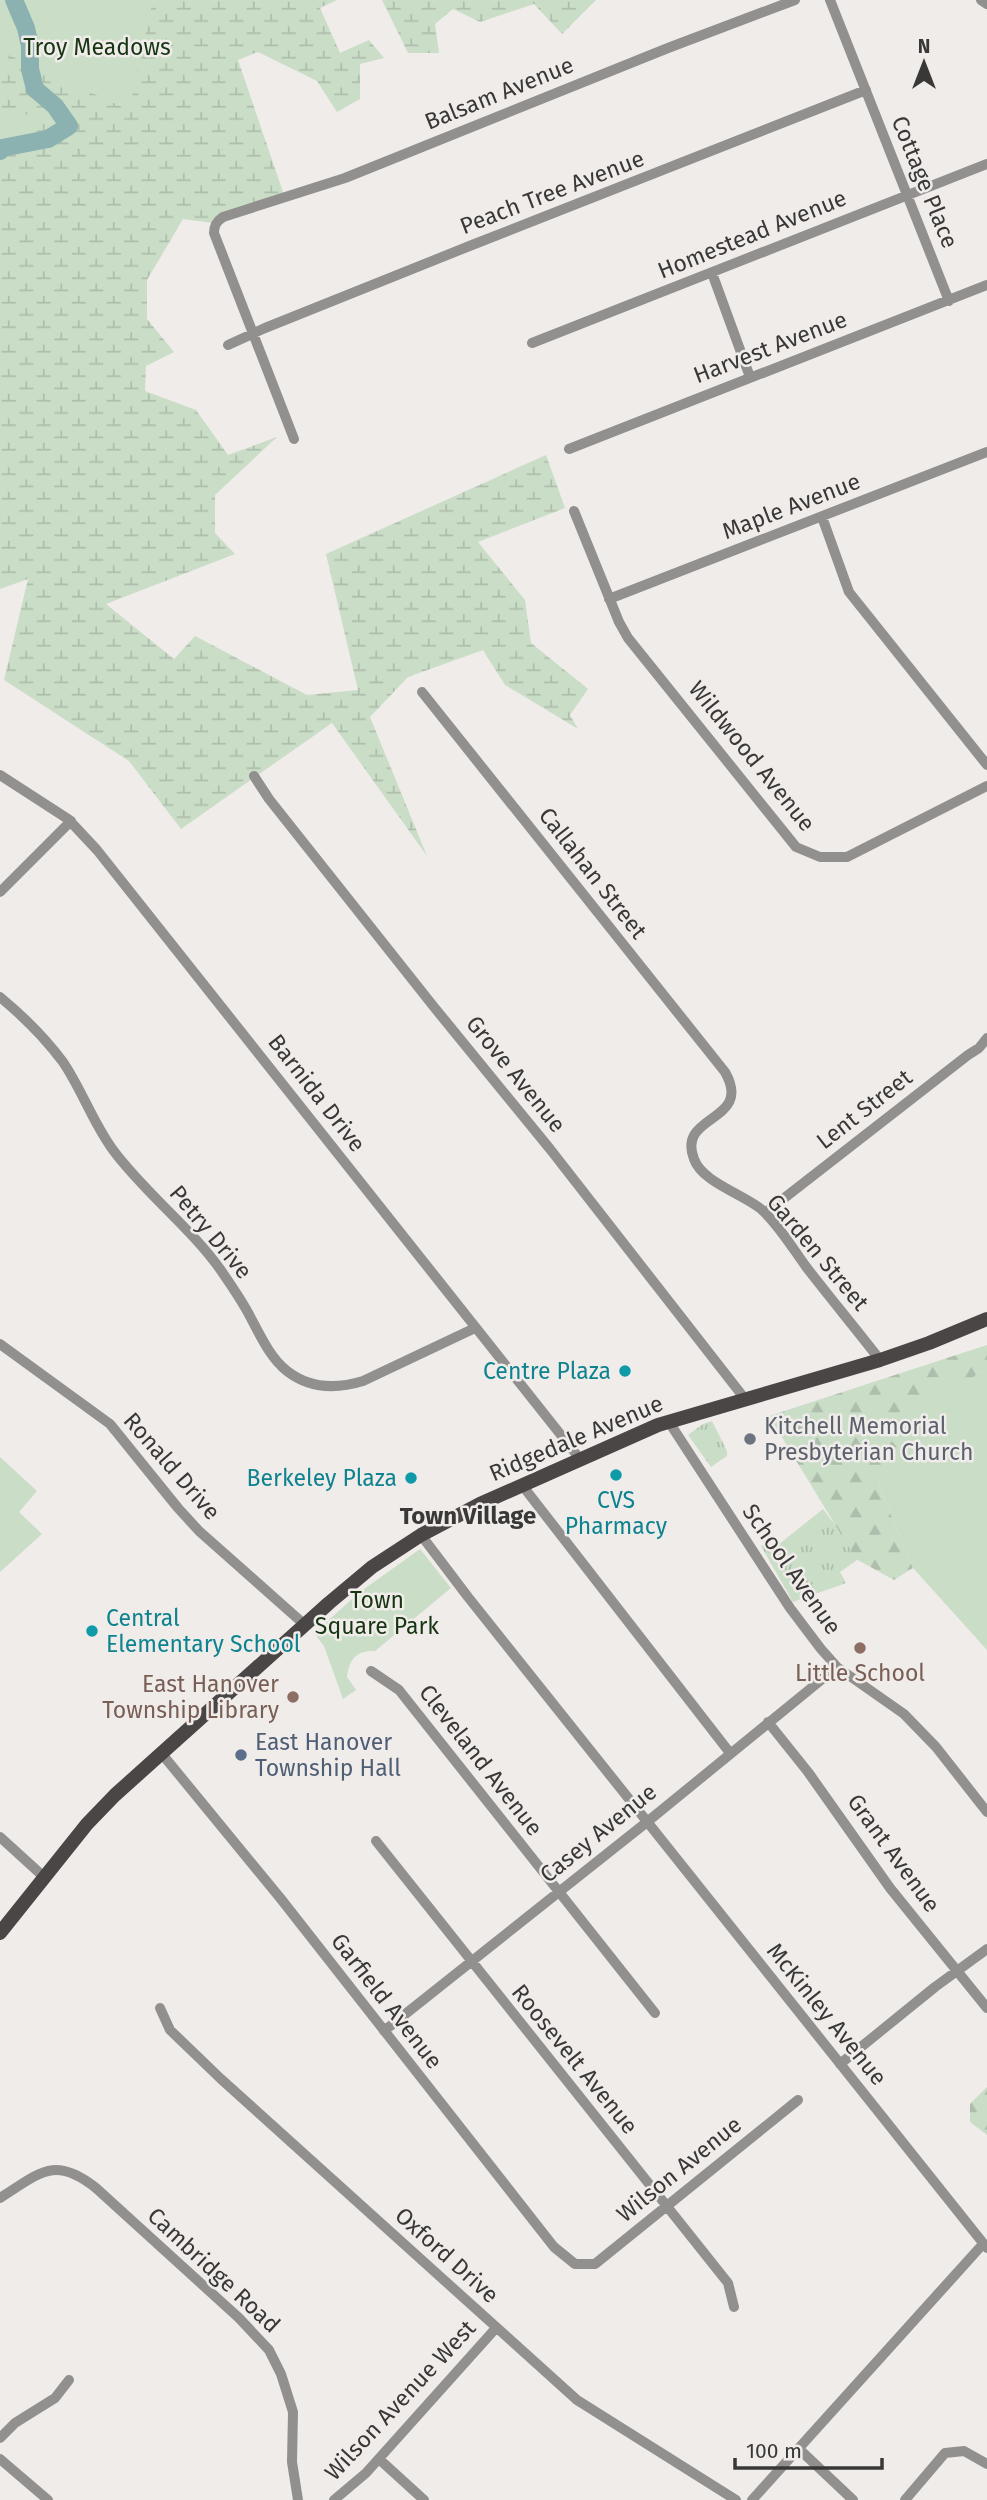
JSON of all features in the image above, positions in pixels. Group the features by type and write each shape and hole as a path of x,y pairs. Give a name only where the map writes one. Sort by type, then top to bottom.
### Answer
{"main road":[{"name":"Ridgedale Avenue","path":"0,1933 87,1824 115,1795 372,1567 421,1535 480,1504 669,1422 880,1360 987,1319"}],"street":[{"name":"Balsam Avenue","path":"254,333 214,233 217,222 223,217 345,178 795,0"},
{"name":"Cottage Place","path":"830,0 949,301"},
{"path":"981,0 987,4"},
{"name":"Peach Tree Avenue","path":"228,345 866,90"},
{"name":"Homestead Avenue","path":"531,343 987,164"},
{"path":"712,273 750,377"},
{"name":"Harvest Avenue","path":"569,449 987,285"},
{"path":"254,333 294,439"},
{"name":"Maple Avenue","path":"609,599 987,452"},
{"name":"Wildwood Avenue","path":"574,511 618,622 628,638 796,847 808,853 834,859 853,855 987,786"},
{"path":"822,517 849,592 987,765"},
{"name":"Callahan Street","path":"422,692 731,1082"},
{"name":"Barnida Drive","path":"0,775 71,821 97,850 580,1459"},
{"name":"Grove Avenue","path":"254,776 269,799 550,1149 744,1399"},
{"path":"0,892 71,821"},
{"name":"Petry Drive","path":"0,997 41,1036 63,1063 111,1147 216,1264 270,1351 287,1371 311,1383 337,1387 351,1385 475,1328"},
{"name":"Lent Street","path":"765,1213 968,1055 983,1051 987,1038"},
{"name":"Garden Street","path":"731,1082 733,1095 729,1103 697,1130 692,1142 692,1156 703,1172 765,1213 880,1360"},
{"name":"Ronald Drive","path":"0,1344 110,1424 199,1531 305,1625"},
{"name":"School Avenue","path":"669,1422 790,1608 838,1667 904,1714 936,1747 987,1812"},
{"path":"522,1485 730,1753"},
{"name":"McKinley Avenue","path":"421,1535 985,2246 752,2500"},
{"name":"Casey Avenue","path":"384,2031 838,1667"},
{"name":"Cleveland Avenue","path":"371,1671 399,1690 655,2013"},
{"name":"Grant Avenue","path":"768,1723 808,1772 890,1888 987,2008"},
{"name":"Garfield Avenue","path":"162,1754 281,1899 554,2247 569,2261 584,2265"},
{"path":"0,1837 44,1877"},
{"name":"Roosevelt Avenue","path":"376,1841 728,2283 734,2307"},
{"path":"841,2064 987,1949"},
{"name":"Oxford Drive","path":"160,2008 170,2030 195,2054 577,2400 736,2500"},
{"name":"Wilson Avenue","path":"584,2265 595,2263 798,2100"},
{"name":"Cambridge Road","path":"0,2198 39,2173 58,2169 72,2172 96,2188 259,2337 281,2374 293,2412 292,2462 298,2500"},
{"name":"Wilson Avenue West","path":"334,2500 379,2459 496,2328"},
{"path":"0,2438 15,2423 55,2398 69,2380"},
{"path":"800,2449 853,2500"},
{"path":"905,2500 945,2453 969,2453 987,2465"},
{"path":"0,2459 48,2500"},
{"path":"379,2459 424,2500"}],"green space":[{"path":"0,0 337,0 320,8 340,53 369,40 384,58 360,64 360,99 337,112 317,81 258,52 238,60 285,198 220,224 183,219 147,280 147,319 174,352 146,366 145,391 196,410 228,455 277,437 215,495 215,533 235,554 106,604 174,659 195,636 307,695 358,690 326,554 546,455 565,508 478,542 525,600 531,643 588,689 570,715 578,729 505,685 483,650 408,677 370,717 427,856 332,723 181,829 129,761 4,680 28,579 0,589"},
{"name":"Troy Meadows","path":"0,0 153,0 129,110 9,55 0,87"},
{"path":"382,0 596,0 562,34 534,4 480,22 453,9 435,24 439,53 408,53"},
{"name":"Troy Meadows","path":"0,110 49,118 0,143"},
{"path":"987,1345 987,1372 978,1373 878,1483 913,1568 894,1580 856,1559 769,1416"},
{"path":"987,1372 987,1650 913,1568 878,1483 902,1453 890,1439 928,1405 931,1377 971,1379 978,1373"},
{"path":"712,1421 727,1456 711,1467 688,1435"},
{"path":"0,1457 37,1491 19,1512 42,1534 0,1572"},
{"path":"823,1509 860,1558 840,1572 846,1583 793,1602 761,1546 768,1542 773,1549"},
{"name":"Town Square Park","path":"420,1549 451,1588 375,1651 363,1652 355,1657 347,1677 356,1690 343,1699 324,1646 314,1633 360,1592"},
{"path":"987,2087 987,2135 970,2122 970,2104"}],"waterway":[{"path":"0,151 2,148 48,139 69,126 55,106 35,89 26,28 14,0"}],"place":[{"name":"Centre Plaza","path":"625,1371"},
{"name":"Kitchell Memorial Presbyterian Church","path":"750,1439"},
{"name":"CVS Pharmacy","path":"616,1475"},
{"name":"Berkeley Plaza","path":"411,1478"},
{"name":"Central Elementary School","path":"92,1631"},
{"name":"Little School","path":"860,1648"},
{"name":"East Hanover Township Library","path":"293,1697"},
{"name":"East Hanover Township Hall","path":"241,1755"}],"district":[{"name":"Town Village","path":"468,1516"}]}
